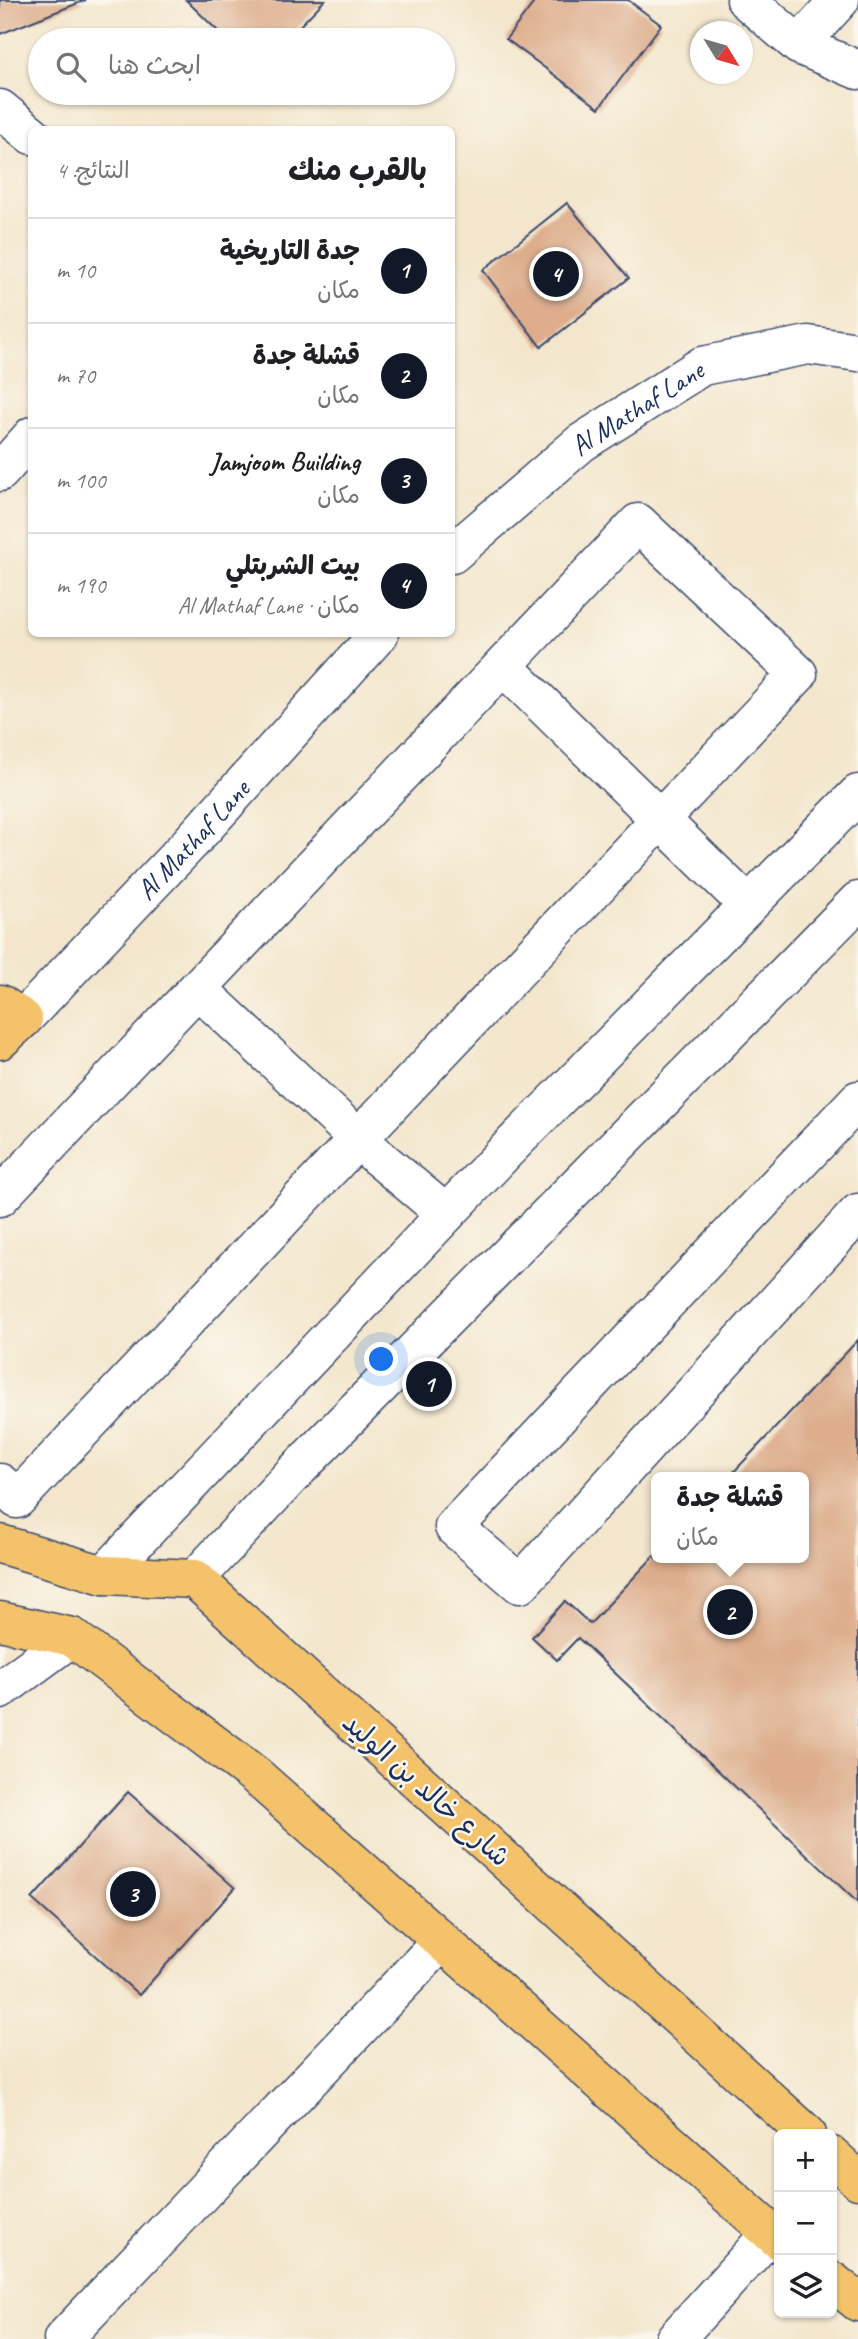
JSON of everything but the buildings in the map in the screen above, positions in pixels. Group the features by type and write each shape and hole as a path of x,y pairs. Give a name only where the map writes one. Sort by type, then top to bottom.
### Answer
{"main road":[{"path":"0,1544 104,1575 195,1578"},
{"name":"شارع خالد بن الوليد","path":"195,1578 801,2129"},
{"path":"0,1621 72,1637 255,1776 440,1943 774,2235"},
{"path":"837,2161 858,2180"},
{"path":"837,2285 858,2302"}],"street":[{"path":"746,0 799,45 858,70"},
{"path":"799,45 840,0"},
{"path":"0,109 28,132"},
{"name":"Al Mathaf Lane","path":"455,551 581,443 702,366 808,345 858,352"},
{"path":"0,472 19,435"},
{"path":"0,1197 638,523 798,674 17,1499 0,1483"},
{"name":"Al Mathaf Lane","path":"8,1021 190,843 376,637"},
{"path":"504,667 747,904"},
{"path":"104,1575 446,1214 747,904 858,794"},
{"path":"195,1578 292,1475 858,901"},
{"path":"198,989 359,1139 446,1214"},
{"path":"852,1118 454,1527 520,1584 858,1213"},
{"path":"0,1690 72,1637"},
{"path":"68,2337 440,1943"},
{"path":"675,2339 774,2237"}],"place":[{"name":"بيت الشربتلي","path":"556,274"},
{"name":"جدة التاريخية","path":"429,1384"},
{"name":"قشلة جدة","path":"730,1612"},
{"name":"Jamjoom Building","path":"133,1894"}]}
